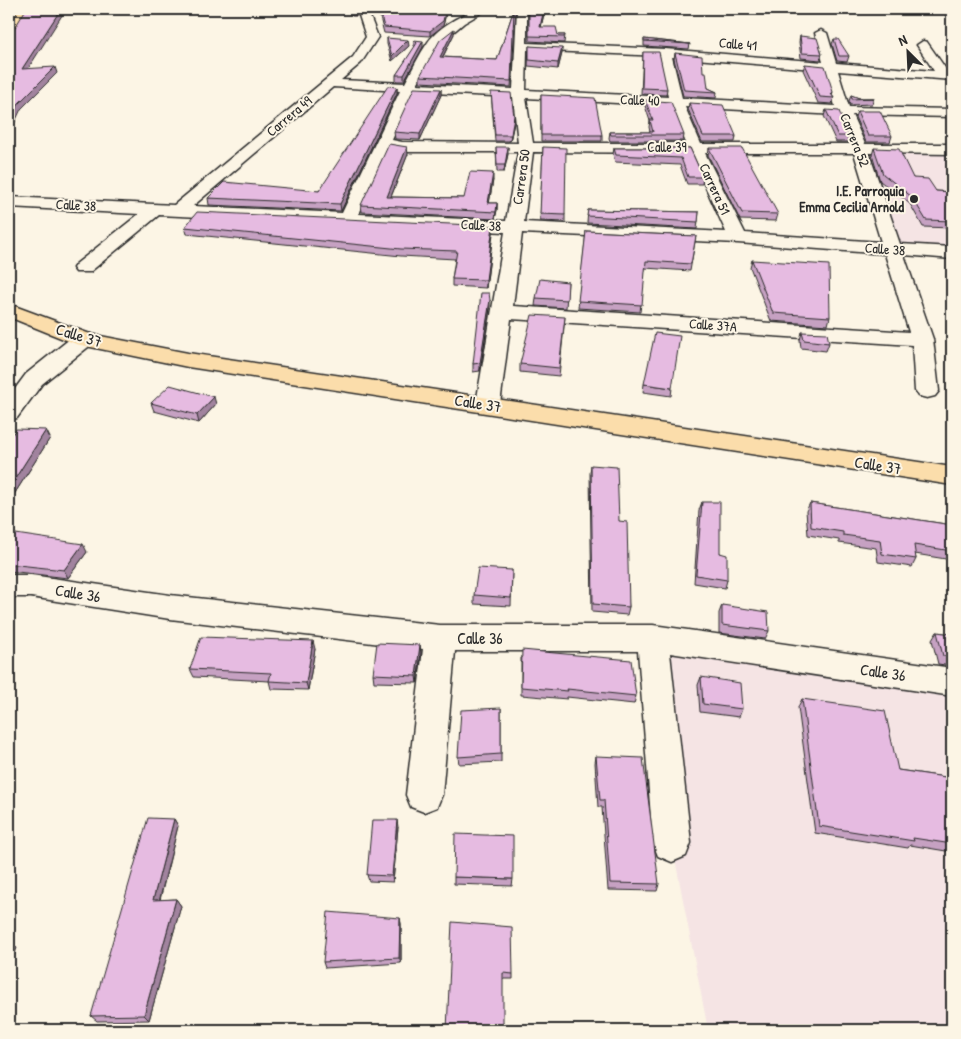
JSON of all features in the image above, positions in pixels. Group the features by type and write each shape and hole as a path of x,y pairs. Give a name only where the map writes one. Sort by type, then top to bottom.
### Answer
{"main road":[{"path":"9,34 24,9"},
{"name":"Calle 37","path":"9,310 84,339 188,360 488,404 952,476"}],"street":[{"name":"Carrera 49","path":"178,210 357,60 377,38 362,9"},
{"path":"348,218 408,89 434,42 460,21 483,9"},
{"name":"Carrera 50","path":"488,404 526,148 519,95 522,9"},
{"name":"Carrera 52","path":"821,33 843,112 860,150 922,339 927,392"},
{"path":"417,41 434,42"},
{"path":"923,45 948,76"},
{"name":"Calle 41","path":"521,46 665,53 948,76"},
{"name":"Carrera 51","path":"665,53 676,101 695,147 738,238"},
{"name":"Calle 40","path":"328,83 519,95 676,101 843,112 952,113"},
{"name":"Calle 39","path":"383,142 402,147 952,149"},
{"name":"Calle 38","path":"9,202 738,238 952,253"},
{"path":"83,268 155,209"},
{"name":"Calle 37A","path":"503,312 922,339"},
{"path":"9,413 34,379 84,339"},
{"name":"Calle 36","path":"9,586 31,586 170,608 440,638 653,638 952,682"},
{"path":"424,795 440,638"},
{"path":"653,638 672,843"}],"shaded area":[{"name":"I.E. Parroquia Emma Cecilia Arnold","path":"952,151 952,251 892,247 861,152"},
{"path":"653,638 952,682 952,1030 708,1030 672,843"}],"building":[{"path":"26,9 61,9 22,69 55,67 19,103 9,123 9,32 13,31"},
{"path":"379,9 446,9 443,21 430,31 384,27"},
{"path":"514,9 511,81 420,76 440,40 454,29 440,57 497,60"},
{"path":"529,9 544,9 540,27 556,27 558,35 565,35 564,37 529,36"},
{"path":"800,36 817,38 822,54 802,53"},
{"path":"387,38 408,40 392,56"},
{"path":"644,39 690,44 644,41"},
{"path":"834,39 838,39 849,56 839,56"},
{"path":"414,40 423,41 404,75 396,75 417,43"},
{"path":"529,46 562,48 558,63 529,60"},
{"path":"643,52 659,52 667,89 642,88"},
{"path":"675,53 702,56 703,72 706,72 708,88 717,92 684,90"},
{"path":"805,64 825,66 833,92 831,94 834,98 820,97"},
{"path":"388,86 397,87 340,204 208,198 224,182 319,191"},
{"path":"414,88 441,89 420,134 394,132"},
{"path":"491,92 511,93 514,116 511,135 495,135"},
{"path":"541,95 595,98 602,135 541,135"},
{"path":"851,95 859,98 874,98 852,99"},
{"path":"645,100 671,102 684,135 611,135 610,132 653,132 650,120 653,120"},
{"path":"689,103 723,105 736,136 703,136"},
{"path":"826,110 839,111 849,136 838,136"},
{"path":"857,111 880,111 892,136 868,136"},
{"path":"389,144 407,147 387,197 464,198 470,172 493,173 488,203 497,203 496,212 361,205"},
{"path":"496,147 508,147 505,165 497,165"},
{"path":"543,147 566,148 565,215 540,214"},
{"path":"614,148 690,148 703,177 688,177 681,158 616,155"},
{"path":"709,148 742,148 778,214 742,213"},
{"path":"874,148 899,149 913,178 928,179 936,191 952,192 952,221 926,220 912,197 883,174"},
{"path":"588,210 699,212 698,222 587,216"},
{"path":"197,212 493,226 486,280 452,279 457,251 401,249 185,227"},
{"path":"586,231 696,236 691,264 646,261 642,305 578,301"},
{"path":"752,260 829,265 830,317 773,313"},
{"path":"540,279 568,282 567,300 536,298"},
{"path":"481,293 489,293 490,300 480,363 473,364"},
{"path":"532,315 565,317 559,368 520,364"},
{"path":"802,332 827,333 829,343 804,340"},
{"path":"655,333 680,336 672,388 644,384"},
{"path":"170,385 214,397 197,415 151,403"},
{"path":"16,429 46,430 9,488 9,439"},
{"path":"591,465 617,467 619,521 627,522 629,607 593,604"},
{"path":"702,502 720,502 720,553 727,555 727,580 696,575"},
{"path":"810,503 952,525 952,551 914,545 916,559 882,554 880,540 843,535 843,532 811,527"},
{"path":"9,533 83,544 64,570 9,564"},
{"path":"478,568 512,570 511,598 474,595"},
{"path":"722,605 768,612 769,631 722,625"},
{"path":"937,632 952,634 952,658 943,656"},
{"path":"201,637 313,641 306,683 269,681 271,673 190,669"},
{"path":"377,643 420,645 416,676 373,674"},
{"path":"522,650 631,660 636,696 567,689 568,691 521,687"},
{"path":"701,677 740,683 742,709 703,704"},
{"path":"802,699 885,711 898,770 952,778 952,844 913,838 914,841 819,826"},
{"path":"501,708 501,754 458,757 461,710"},
{"path":"596,756 643,758 659,884 610,883 604,800 600,800"},
{"path":"148,818 174,819 153,900 176,899 144,1015 91,1016"},
{"path":"372,820 397,820 392,876 367,875"},
{"path":"455,834 513,836 513,879 454,877"},
{"path":"328,912 400,918 399,958 323,962"},
{"path":"452,922 512,927 513,974 503,973 503,1030 447,1030"}],"place":[{"name":"I.E. Parroquia Emma Cecilia Arnold","path":"914,199"}]}
